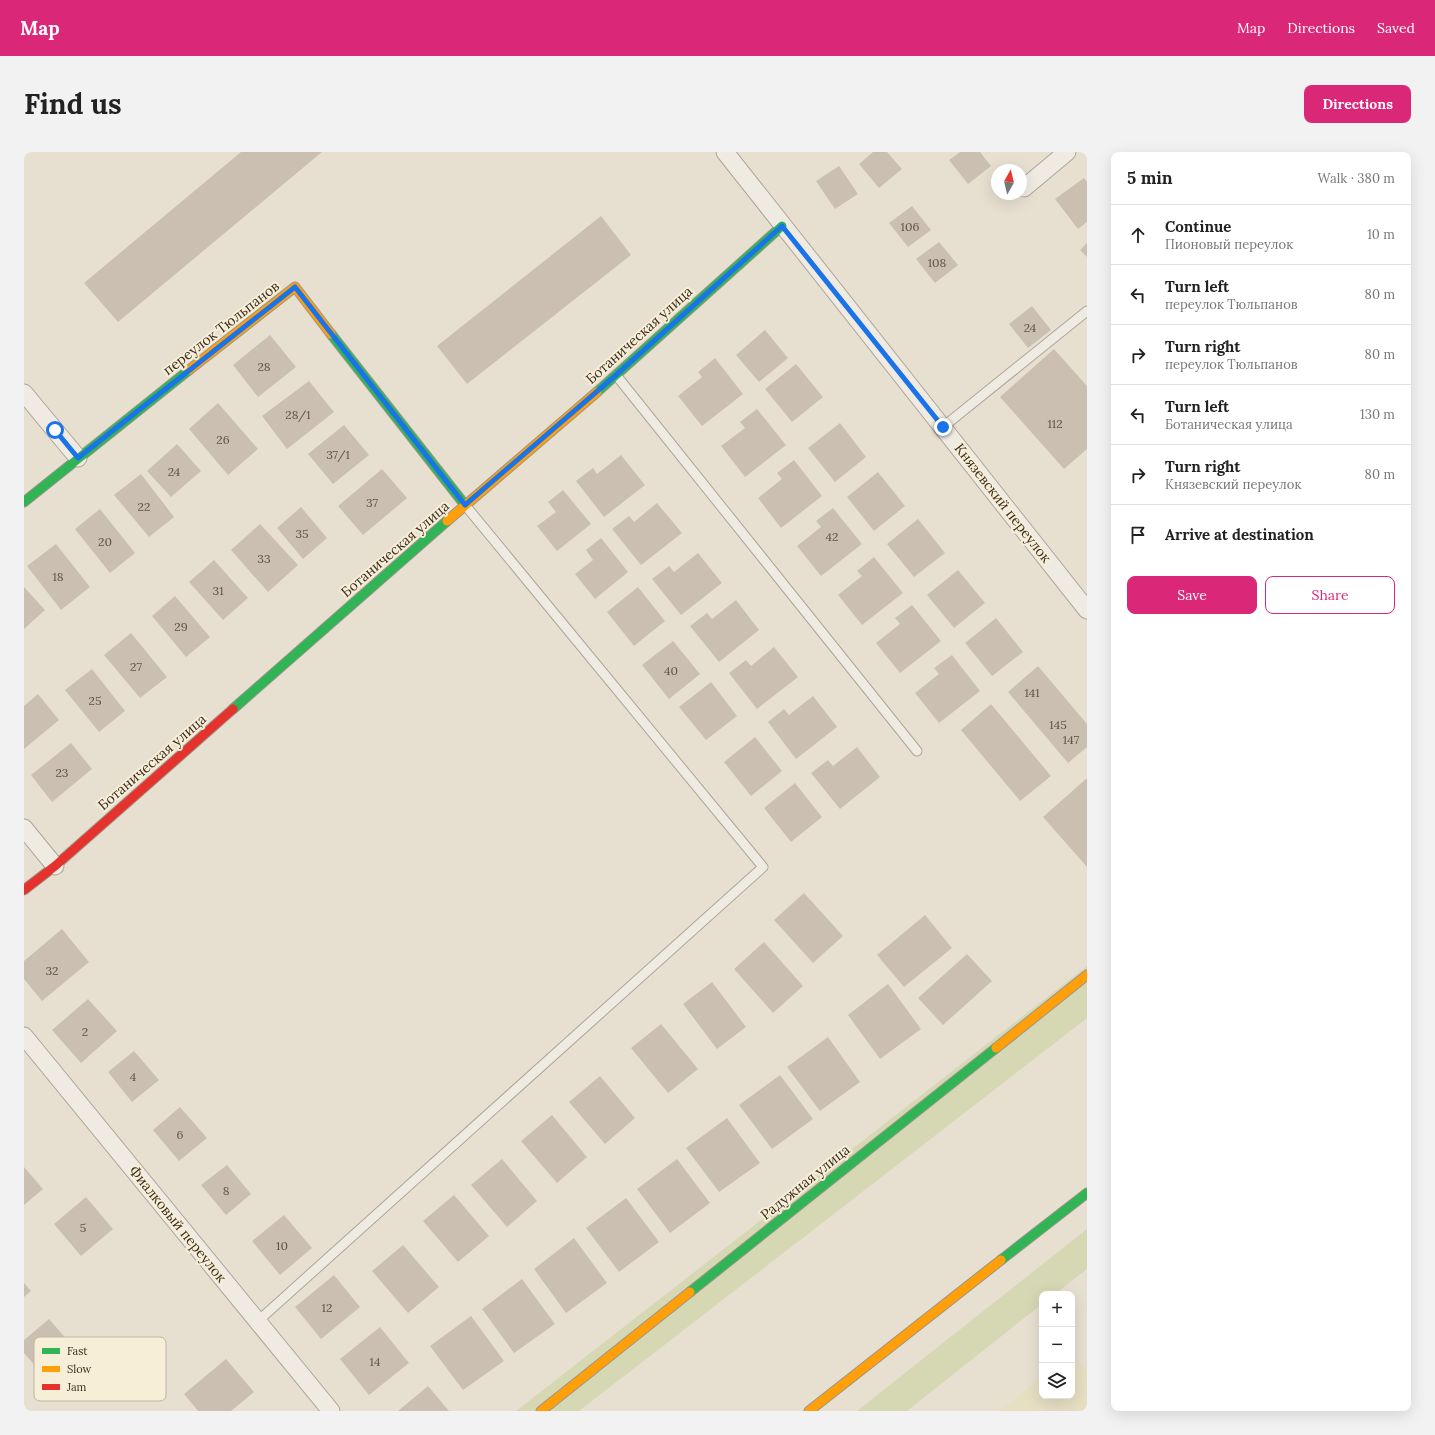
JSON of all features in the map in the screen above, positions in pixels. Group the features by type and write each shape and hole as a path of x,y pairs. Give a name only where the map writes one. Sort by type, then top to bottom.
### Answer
{"street":[{"name":"Князевский переулок","path":"725,152 782,226 1086,608"},
{"path":"1027,185 1067,152"},
{"name":"Ботаническая улица","path":"24,890 55,866 465,505 616,375 782,226"},
{"name":"переулок Тюльпанов","path":"24,502 295,287 465,505"},
{"path":"24,393 78,458"},
{"path":"24,828 55,866"},
{"name":"Радужная улица","path":"541,1411 1087,975"},
{"name":"Фиалковый переулок","path":"24,1036 331,1411"},
{"path":"809,1411 1087,1193"}],"lane":[{"path":"943,427 1087,311"},
{"path":"616,375 917,751"},
{"path":"258,1321 762,867 465,505"}],"shaded area":[{"path":"1075,1357 1087,1372 1087,1411 999,1411 1039,1379 1039,1399 1075,1399"}],"green space":[{"path":"1087,966 1087,1018 579,1411 516,1411"},
{"path":"1087,1229 1087,1269 1059,1291 1039,1291 1039,1306 907,1411 857,1411"}],"building":[{"path":"241,152 322,152 118,322 84,283"},
{"path":"873,152 887,152 902,169 879,188 859,164"},
{"path":"960,152 980,152 991,166 968,184 949,160"},
{"path":"839,166 858,194 835,209 816,181"},
{"path":"1084,178 1087,182 1087,222 1078,229 1055,199"},
{"path":"912,206 931,230 908,247 889,223"},
{"path":"601,216 631,255 467,384 437,346"},
{"path":"939,242 958,265 935,283 916,259"},
{"path":"1087,243 1087,257 1080,250"},
{"path":"1032,306 1051,330 1028,348 1009,324"},
{"path":"765,330 788,358 759,382 736,355"},
{"path":"270,335 296,367 258,397 233,365"},
{"path":"1054,349 1087,386 1087,449 1064,469 1000,397"},
{"path":"715,358 743,394 702,426 678,396 702,377 698,372"},
{"path":"796,364 823,397 792,422 765,389"},
{"path":"309,381 334,412 287,449 262,416"},
{"path":"218,403 258,449 228,475 189,429"},
{"path":"757,409 786,445 745,477 721,446 745,428 740,422"},
{"path":"840,423 866,457 835,482 808,448"},
{"path":"344,425 369,455 333,484 308,454"},
{"path":"177,444 201,471 171,497 147,471"},
{"path":"621,455 645,485 604,517 576,481 593,468 597,474"},
{"path":"794,460 822,496 781,528 758,498 782,479 777,473"},
{"path":"382,469 407,498 363,535 338,506"},
{"path":"878,472 905,506 874,531 847,497"},
{"path":"141,474 174,517 149,537 114,495"},
{"path":"563,490 591,524 557,551 537,526 556,512 548,502"},
{"path":"657,503 682,533 641,565 612,529 629,516 634,522"},
{"path":"301,507 327,538 303,559 277,528"},
{"path":"833,508 862,544 821,576 797,546 821,527 816,521"},
{"path":"100,509 135,553 110,573 75,529"},
{"path":"918,519 945,553 914,577 887,544"},
{"path":"260,524 298,565 268,592 231,550"},
{"path":"601,538 628,572 595,599 575,574 593,560 586,550"},
{"path":"56,544 90,587 61,610 27,566"},
{"path":"698,553 722,583 681,615 652,579 669,566 674,572"},
{"path":"874,557 903,593 862,625 838,595 862,576 857,571"},
{"path":"214,560 248,598 223,620 189,582"},
{"path":"958,570 985,603 954,628 927,595"},
{"path":"24,587 45,610 24,629"},
{"path":"638,587 665,621 634,646 607,612"},
{"path":"175,596 210,637 186,657 152,616"},
{"path":"736,600 759,630 719,662 690,626 707,613 712,619"},
{"path":"912,605 941,641 900,673 876,643 900,624 895,618"},
{"path":"996,618 1023,652 992,676 965,643"},
{"path":"131,633 167,677 140,698 104,655"},
{"path":"673,641 700,674 669,699 642,665"},
{"path":"774,647 798,677 757,709 729,673 746,660 751,666"},
{"path":"952,655 980,691 939,723 915,693 939,674 934,668"},
{"path":"1038,666 1087,724 1087,747 1068,763 1008,692"},
{"path":"92,669 125,711 99,732 65,690"},
{"path":"711,682 737,716 706,740 679,707"},
{"path":"38,694 59,720 24,749 24,706"},
{"path":"813,696 837,727 796,759 768,722 784,709 789,715"},
{"path":"991,704 1051,776 1020,801 961,730"},
{"path":"755,737 782,771 751,796 724,762"},
{"path":"71,743 92,769 52,802 31,775"},
{"path":"857,747 880,777 840,809 811,773 828,760 833,766"},
{"path":"1087,778 1087,867 1043,817"},
{"path":"795,783 822,817 791,842 764,808"},
{"path":"804,893 843,936 813,963 774,920"},
{"path":"925,915 952,948 904,987 877,955"},
{"path":"62,929 89,962 42,1001 24,979 24,961"},
{"path":"764,942 803,986 773,1013 734,969"},
{"path":"967,954 992,981 943,1025 918,998"},
{"path":"712,982 746,1027 717,1049 683,1004"},
{"path":"888,984 921,1029 880,1059 848,1015"},
{"path":"88,999 117,1031 81,1063 52,1030"},
{"path":"661,1024 698,1069 668,1093 631,1048"},
{"path":"828,1037 860,1082 820,1111 787,1067"},
{"path":"134,1051 159,1080 132,1102 108,1072"},
{"path":"780,1075 813,1119 772,1149 739,1105"},
{"path":"600,1076 635,1118 605,1144 569,1102"},
{"path":"180,1107 207,1138 179,1161 153,1130"},
{"path":"552,1115 587,1157 557,1183 521,1141"},
{"path":"727,1118 760,1163 719,1192 686,1148"},
{"path":"502,1159 537,1201 507,1227 471,1185"},
{"path":"677,1159 710,1203 670,1233 637,1189"},
{"path":"227,1165 251,1194 226,1215 201,1185"},
{"path":"24,1167 43,1189 24,1205"},
{"path":"454,1195 489,1236 458,1262 423,1221"},
{"path":"86,1197 113,1229 81,1256 54,1224"},
{"path":"626,1198 659,1242 619,1272 586,1228"},
{"path":"284,1215 312,1248 280,1275 252,1241"},
{"path":"574,1238 607,1283 566,1313 534,1269"},
{"path":"403,1245 439,1287 408,1313 372,1271"},
{"path":"334,1275 360,1307 321,1339 295,1307"},
{"path":"522,1279 555,1324 514,1353 482,1309"},
{"path":"24,1283 31,1291 24,1297"},
{"path":"471,1316 504,1361 463,1390 430,1346"},
{"path":"49,1319 65,1337 34,1337 34,1364 24,1353 24,1340"},
{"path":"380,1327 409,1363 369,1395 340,1359"},
{"path":"226,1359 254,1392 231,1411 198,1411 184,1394"},
{"path":"428,1386 449,1411 398,1411"}],"traffic: fast":[{"path":"597,392 782,226"},
{"path":"331,334 465,505"},
{"path":"24,502 189,370"},
{"path":"233,709 447,521"},
{"path":"690,1292 996,1048"},
{"path":"1001,1260 1087,1193"}],"traffic: slow":[{"path":"189,370 295,287 331,334"},
{"path":"447,521 597,392"},
{"path":"996,1048 1087,975"},
{"path":"809,1411 1001,1260"},
{"path":"541,1411 690,1292"}],"traffic: jam":[{"path":"24,890 55,866 233,709"}],"route":[{"path":"55,430 78,458 295,287 465,505 616,375 782,226 943,427"}]}
